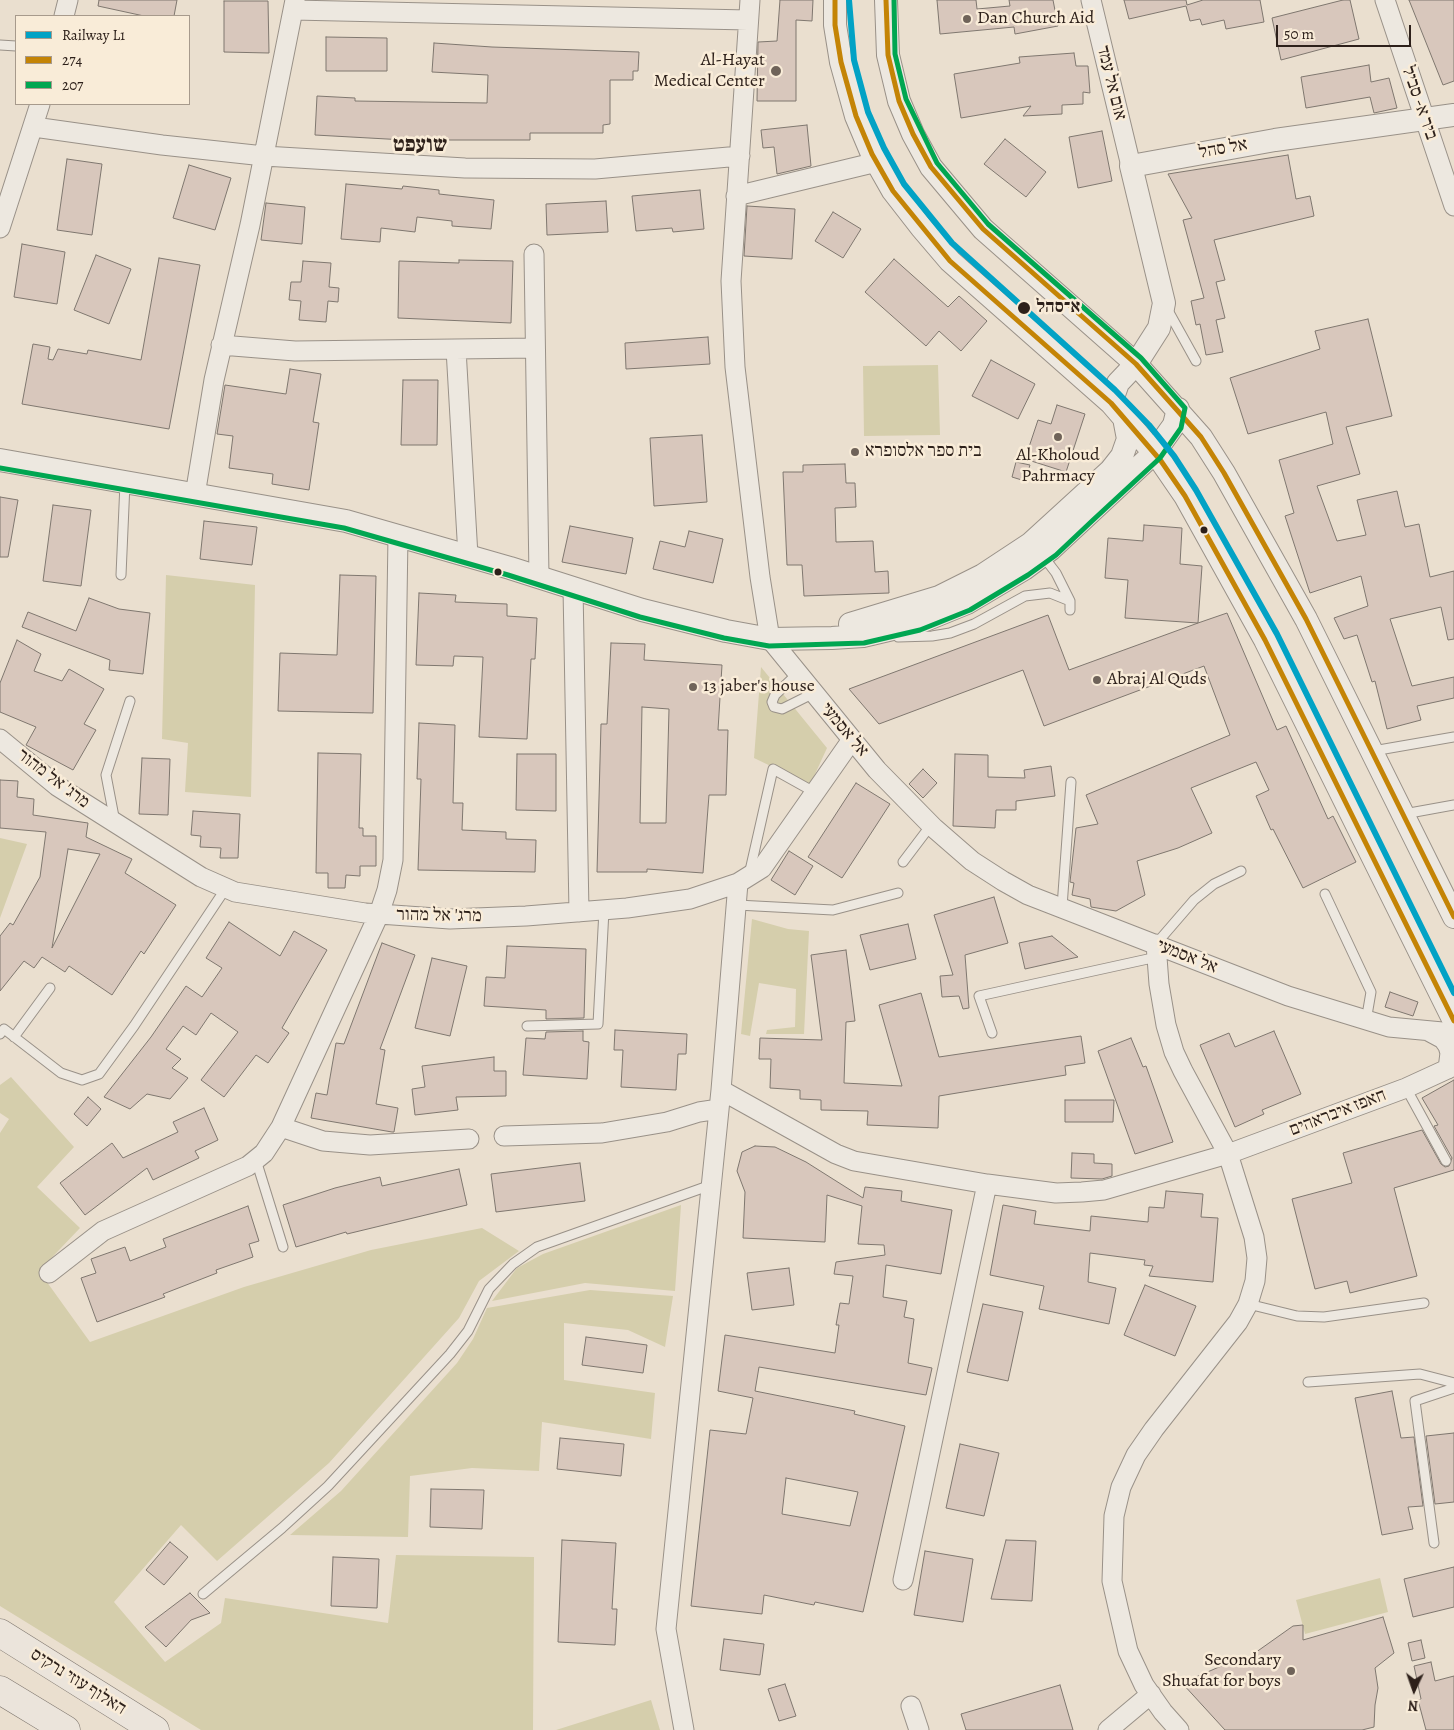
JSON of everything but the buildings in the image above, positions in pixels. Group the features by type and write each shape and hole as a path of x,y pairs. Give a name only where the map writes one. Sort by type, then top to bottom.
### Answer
{"highway":[{"name":"האלוף עוזי נרקיס","path":"0,1633 156,1730"},
{"path":"0,1690 66,1730"}],"street":[{"path":"64,15 68,0"},
{"path":"750,0 731,281 735,366 760,576 770,639"},
{"path":"835,0 835,25 841,62 856,116 877,162 893,191 920,228 950,261 1118,411 1154,453 1177,484 1265,640 1454,1021"},
{"path":"886,0 888,55 899,101 913,134 931,167 983,229 1136,364 1178,409 1200,437 1224,473 1306,619 1454,917"},
{"name":"אום אל עמד","path":"1091,0 1131,166"},
{"name":"ביר א- סביל","path":"1385,0 1454,206"},
{"path":"195,494 221,345 250,225 294,5 748,20"},
{"path":"0,228 40,105"},
{"name":"אל סהל","path":"1131,166 1275,140 1454,115"},
{"path":"34,126 162,145 264,156 465,168 595,169 740,156"},
{"path":"736,196 877,162"},
{"path":"770,639 847,625 913,606 1036,550 1076,504 1117,463 1126,448 1128,439 1118,411 1118,383 1136,364 1159,328 1164,303 1131,166"},
{"path":"534,254 540,577"},
{"path":"221,345 295,351 535,348"},
{"path":"456,349 468,556"},
{"path":"0,460 346,521 540,577 642,610 726,631 770,639 863,636 918,622 953,609 992,590 1036,550 1121,484 1154,453 1174,425 1178,409"},
{"path":"1121,484 1138,478 1151,477 1164,478 1177,484"},
{"path":"49,1273 103,1231 226,1177 256,1159 264,1153 281,1127 379,914 387,890 393,860 398,536"},
{"path":"573,588 579,912"},
{"name":"אל אסמעי","path":"770,639 852,741 931,825 972,861 1003,881 1028,895 1062,907 1156,950 1288,996 1389,1027 1454,1033"},
{"name":"מרג' אל מהור","path":"0,739 56,786 201,877 226,888 263,898 379,914 450,919 604,910 690,899 743,880 762,868 852,741"},
{"path":"684,1730 666,1629 722,1090 737,905 743,880"},
{"path":"1156,950 1160,992 1166,1025 1174,1052 1228,1154 1255,1244 1257,1258 1255,1281 1248,1304 1238,1322 1154,1429 1136,1455 1121,1487 1114,1516 1112,1581 1128,1652 1151,1694 1179,1730"},
{"path":"1430,1032 1443,1039 1448,1046 1451,1068"},
{"name":"חאפז איבראהים","path":"722,1090 836,1154 854,1161 987,1184 1056,1193 1104,1190 1228,1154 1406,1088 1451,1068"},
{"path":"504,1136 602,1134 667,1122 699,1112 719,1109"},
{"path":"281,1127 323,1141 370,1145 469,1139"},
{"path":"903,1580 987,1184"},
{"path":"1108,1730 1151,1694"},
{"path":"911,1706 918,1730"}],"lane":[{"path":"0,45 15,46"},
{"path":"1164,303 1196,361"},
{"path":"121,575 125,482"},
{"path":"863,636 932,636 950,633 974,624 1025,596 1036,594 1056,594 1070,606 1056,573 1036,550"},
{"path":"798,672 775,695 772,702 774,707 782,709 814,693"},
{"path":"115,823 106,775 130,701"},
{"path":"1371,751 1454,737"},
{"path":"743,880 773,769 816,793"},
{"path":"1062,907 1072,782"},
{"path":"1404,814 1454,805"},
{"path":"903,862 931,825"},
{"path":"992,1033 979,996 1156,950 1194,900 1214,884 1241,871"},
{"path":"0,1034 4,1029 61,1073 82,1080 99,1074 134,1026 226,888"},
{"path":"737,905 833,910 898,893"},
{"path":"1325,894 1371,992 1366,1021"},
{"path":"527,1026 598,1024 604,910"},
{"path":"14,1037 50,988"},
{"path":"1406,1088 1446,1161"},
{"path":"256,1159 283,1247"},
{"path":"203,1594 282,1528 328,1486 450,1354 468,1331 489,1289 513,1264 537,1247 712,1185"},
{"path":"1248,1304 1297,1316 1324,1317 1424,1303"},
{"path":"1308,1382 1420,1374 1454,1383"},
{"path":"1434,1543 1415,1401 1454,1388"}],"shaded area":[{"path":"938,365 940,435 864,436 863,366"},
{"path":"166,575 255,585 251,797 185,792 188,743 162,739"},
{"path":"761,667 827,748 810,785 754,758"},
{"path":"0,838 27,844 0,918"},
{"path":"752,919 788,929 809,931 804,1034 766,1034 767,1030 795,1027 796,989 759,983 750,1036 741,1034"},
{"path":"11,1077 74,1147 37,1187 80,1228 39,1271 90,1342 244,1287 371,1250 482,1228 519,1251 479,1281 459,1318 329,1463 217,1561 181,1525 114,1602 165,1662 221,1623 225,1598 388,1623 396,1555 534,1557 533,1730 201,1730 0,1606 0,1133 9,1119 0,1113 0,1085"},
{"path":"681,1205 675,1291 585,1283 492,1301 517,1268 543,1254"},
{"path":"590,1290 673,1296 665,1347 628,1330 564,1323 564,1380 655,1393 651,1439 542,1422 539,1471 472,1468 410,1476 408,1537 290,1535 341,1491 457,1363 473,1339 487,1308"},
{"path":"1380,1578 1388,1612 1305,1634 1296,1600"},
{"path":"651,1700 660,1730 556,1730"}],"rail line":[{"name":"L1","path":"849,0 854,60 868,112 884,148 904,184 952,243 1115,390 1149,425 1174,456 1196,490 1277,634 1454,993"}],"transit line":[{"name":"274","path":"835,0 835,25 841,62 856,116 872,154 893,191 950,261 1111,403 1161,461 1185,496 1265,640 1454,1021"},
{"name":"274","path":"886,0 888,55 899,101 913,134 931,167 983,229 1136,364 1201,437 1224,473 1306,619 1454,917"},
{"name":"207","path":"0,468 344,528 508,575 640,617 724,638 769,646 864,643 920,630 970,610 1028,575 1056,555 1160,458 1181,428 1185,408 1141,358 988,224 937,163 906,99 895,54 894,0"}],"place":[{"name":"Dan Church Aid","path":"967,19"},
{"name":"Al-Hayat Medical Center","path":"776,71"},
{"name":"א־סהל","path":"1024,308"},
{"name":"Al-Kholoud Pahrmacy","path":"1058,437"},
{"name":"בית ספר אלסופרא","path":"855,452"},
{"name":"Abraj Al Quds","path":"1097,680"},
{"name":"13 jaber's house","path":"693,687"},
{"name":"Secondary Shuafat for boys","path":"1291,1671"}],"district":[{"name":"שועפט","path":"420,146"}]}
